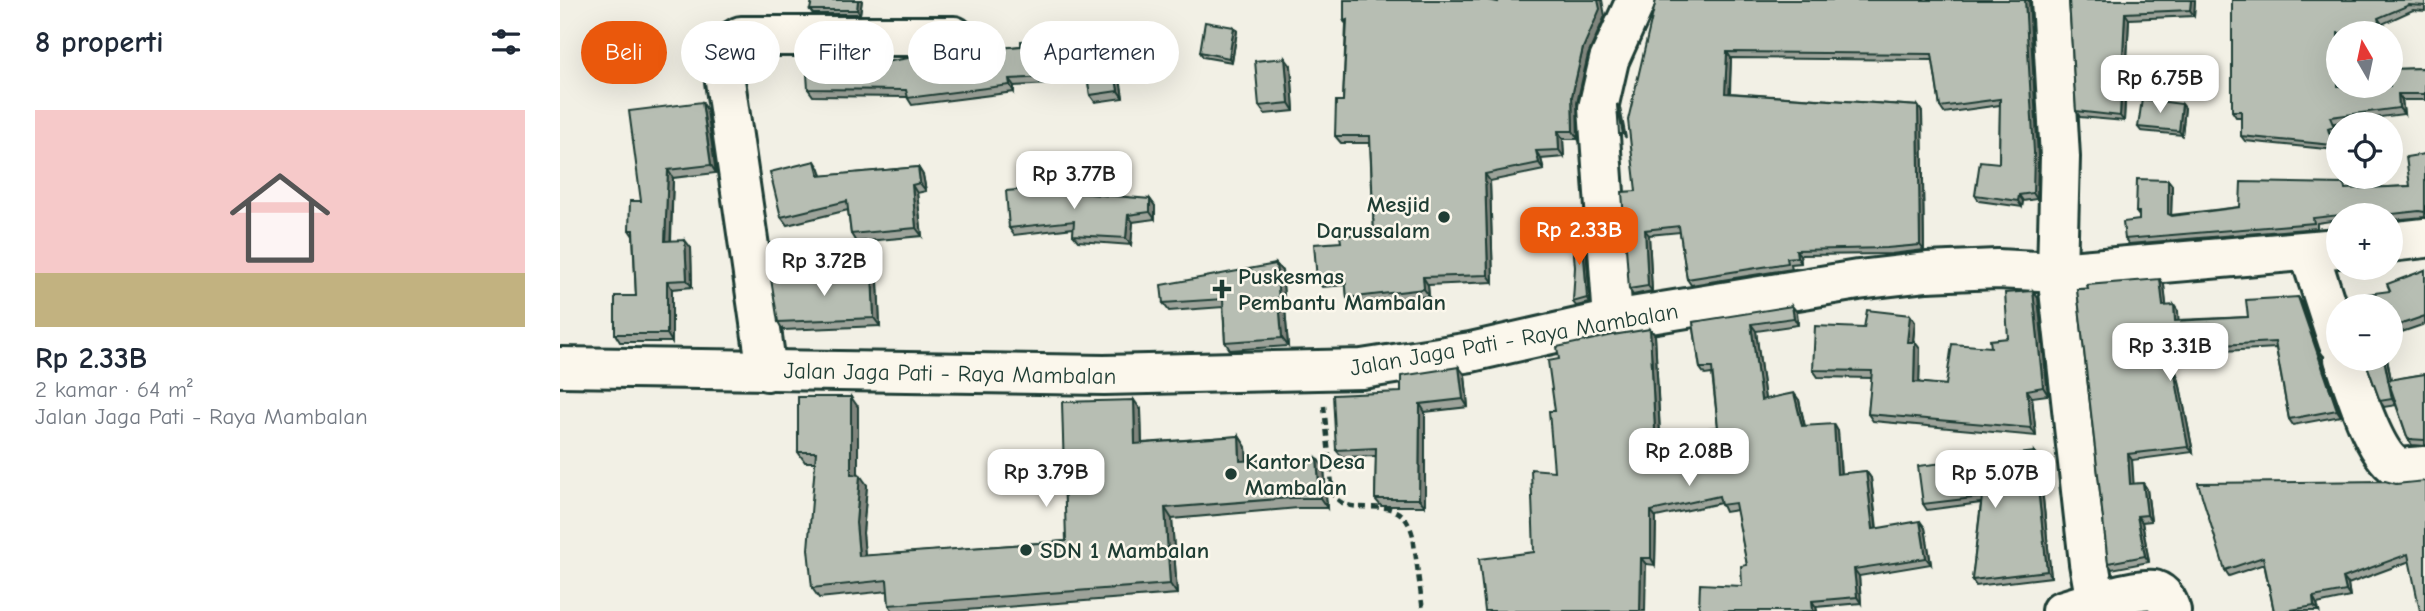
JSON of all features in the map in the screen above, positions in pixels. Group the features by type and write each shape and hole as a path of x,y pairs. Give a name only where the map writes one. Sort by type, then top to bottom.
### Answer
{"street":[{"path":"1612,320 1598,108 1609,60 1636,0"},
{"path":"2051,0 2060,157 2057,272 2089,563 2078,607 2146,589 2166,599 2171,611"},
{"path":"767,371 724,74 724,55 729,42 741,36 908,36"},
{"path":"2403,241 2425,238"},
{"path":"2324,250 2331,294"},
{"name":"Jalan Jaga Pati - Raya Mambalan","path":"560,367 1104,375 1362,369 1458,354 1612,320 1858,280 1927,272 1997,269 2057,272 2324,250"},
{"path":"2348,371 2372,434 2389,461 2399,468 2425,467"}],"path":[{"path":"1321,371 1333,495 1338,502 1346,504 1393,509 1406,520 1413,536 1423,611"}],"building":[{"path":"812,0 858,0 857,10 810,10"},
{"path":"1344,0 1598,0 1600,9 1583,48 1572,96 1573,131 1558,131 1559,150 1536,151 1539,163 1485,174 1488,275 1423,277 1424,289 1347,298 1345,277 1317,280 1314,244 1341,242 1340,236 1374,233 1370,136 1335,136 1336,101 1343,101 1347,20 1344,21"},
{"path":"1656,0 2025,0 2034,152 2033,193 2019,195 2018,201 1975,195 1980,161 1999,163 2000,99 1940,107 1932,54 1727,52 1725,93 1918,106 1920,245 1796,250 1797,257 1787,258 1788,263 1687,279 1679,226 1645,230 1648,286 1629,289 1622,192 1636,191 1628,120"},
{"path":"2069,0 2191,0 2190,10 2125,13 2120,116 2076,111"},
{"path":"2232,0 2425,0 2425,6 2409,5 2378,18 2379,21 2326,21 2326,98 2398,98 2399,108 2368,112 2326,112 2326,144 2241,136 2241,111 2232,111"},
{"path":"1205,22 1234,27 1229,58 1200,52"},
{"path":"1020,46 1020,78 1009,79 1010,85 908,98 906,90 808,89 808,84 894,84 894,60 908,58 908,84 1006,84 1006,47"},
{"path":"1285,58 1289,103 1259,106 1255,61"},
{"path":"2425,68 2425,94 2403,94 2403,69"},
{"path":"1088,84 1117,84 1118,91 1090,95"},
{"path":"2142,99 2182,104 2179,131 2138,127"},
{"path":"702,102 711,165 668,170 665,241 685,240 687,280 667,281 667,334 615,334 615,296 636,296 633,230 629,230 630,201 641,201 629,111"},
{"path":"1617,104 1623,134 1619,134"},
{"path":"2425,154 2425,212 2403,213 2403,203 2326,203 2326,217 2313,218 2314,223 2125,239 2123,222 2139,220 2139,212 2136,212 2137,179 2168,180 2168,214 2172,216 2240,207 2241,182 2326,184 2326,189 2403,189 2403,186 2410,186 2406,157"},
{"path":"815,161 819,176 918,167 920,183 912,185 916,228 851,234 847,201 781,217 770,172"},
{"path":"1030,189 1150,199 1150,212 1128,215 1126,238 1073,235 1074,221 1009,228 1006,191"},
{"path":"1582,230 1587,298 1573,302 1575,267 1572,231"},
{"path":"1276,264 1282,338 1225,342 1223,299 1163,303 1161,285"},
{"path":"2425,270 2425,316 2403,324 2403,294 2367,294 2390,291 2387,284"},
{"path":"872,274 874,318 778,322 771,279"},
{"path":"2160,279 2163,306 2174,305 2175,321 2248,317 2246,300 2298,297 2337,410 2289,419 2275,342 2166,348 2175,375 2188,447 2128,454 2130,484 2143,483 2147,515 2137,516 2145,556 2108,563 2077,289 2088,289 2087,285"},
{"path":"2033,291 2043,387 2027,390 2031,428 1868,414 1872,371 1813,370 1815,326 1864,328 1867,310 1910,315 1907,342 1915,342 1914,382 1946,385 1952,344 1991,347 1990,340 2008,338 2005,293"},
{"path":"1792,306 1794,318 1751,324 1761,400 1794,393 1802,426 1834,424 1837,474 1866,471 1873,529 1920,521 1926,558 1854,569 1857,597 1812,601 1813,611 1699,611 1700,584 1742,586 1741,566 1747,565 1735,503 1721,505 1719,496 1651,511 1651,558 1641,558 1640,611 1485,611 1479,559 1534,552 1531,469 1554,471 1549,411 1555,411 1548,361 1559,359 1557,347 1650,329 1657,472 1714,459 1709,428 1718,427 1712,368 1700,368 1693,322"},
{"path":"1459,367 1463,399 1420,404 1419,499 1375,499 1376,448 1336,450 1333,395 1401,392 1401,376"},
{"path":"2369,371 2386,371 2392,399 2380,401"},
{"path":"2425,374 2425,440 2408,439 2388,380"},
{"path":"798,397 851,397 851,474 860,475 856,523 859,556 1066,541 1062,402 1134,400 1135,444 1239,436 1240,461 1317,458 1320,498 1165,508 1170,584 889,605 887,580 812,588 808,549 816,452 798,452"},
{"path":"2034,452 2047,571 1972,580 1982,497 1923,504 1918,466"},
{"path":"2385,481 2396,484 2425,481 2425,611 2420,611 2408,554 2343,578 2346,591 2313,597 2314,606 2274,611 2263,557 2225,570 2198,483"}],"place":[{"name":"Mesjid Darussalam","path":"1444,217"},
{"name":"Puskesmas Pembantu Mambalan","path":"1222,289"},
{"name":"Kantor Desa Mambalan","path":"1231,474"},
{"name":"SDN 1 Mambalan","path":"1026,550"}]}
